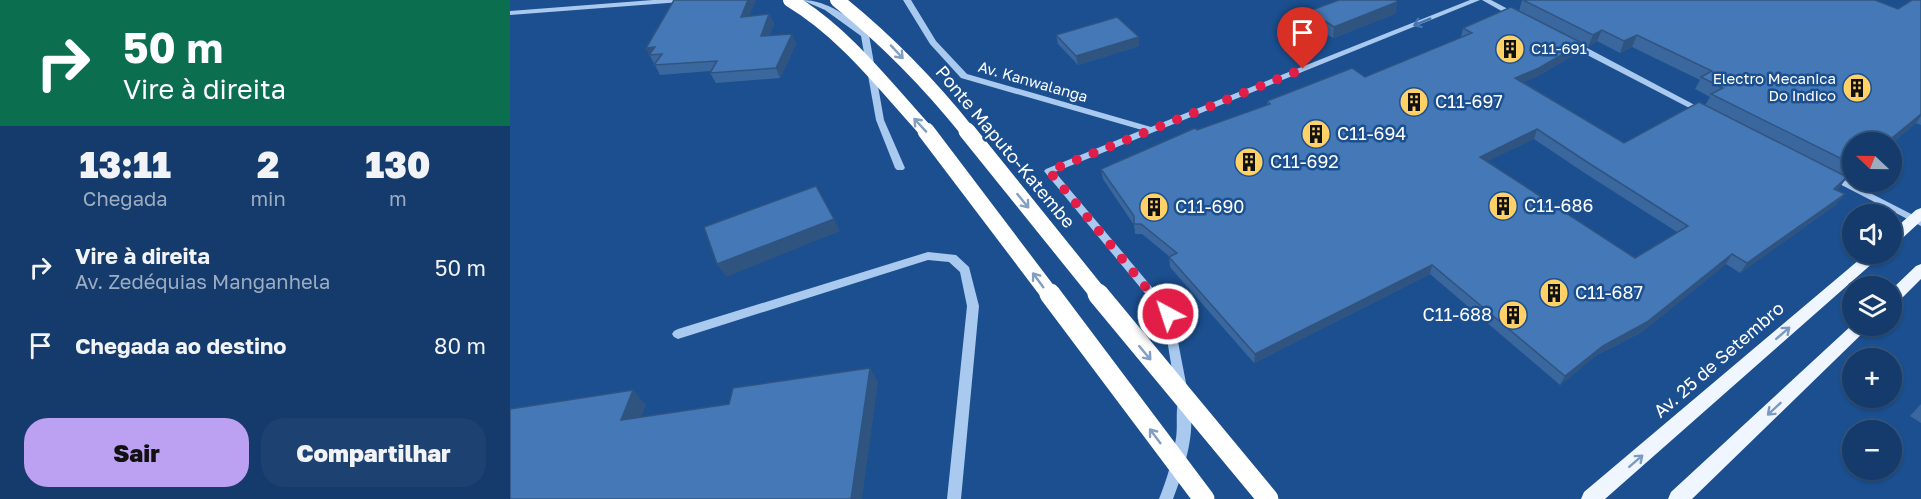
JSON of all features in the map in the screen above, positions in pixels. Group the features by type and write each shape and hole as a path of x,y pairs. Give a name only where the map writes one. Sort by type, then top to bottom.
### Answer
{"highway":[{"path":"790,0 813,14 841,38 935,141 1203,499"},
{"name":"Ponte Maputo-Katembe","path":"837,0 879,33 945,103 1139,345 1268,499"}],"main road":[{"path":"1902,231 1919,218"},
{"name":"Av. 25 de Setembro","path":"1592,499 1863,264"},
{"path":"1902,288 1921,270"},
{"path":"1678,499 1851,336"}],"street":[{"path":"510,13 681,0"},
{"path":"806,0 828,8 865,35 880,120 900,168"},
{"name":"Av. Kanwalanga","path":"907,0 933,42 964,76 1152,130"},
{"path":"1166,499 1175,476 1185,416 1168,314 1049,171 1476,0"},
{"path":"1486,0 1528,21"},
{"path":"1559,37 1716,117"},
{"path":"1820,171 1919,218"},
{"path":"678,334 928,256 952,258 965,270 973,306 954,499"}],"building":[{"path":"674,0 748,0 741,17 769,14 761,36 792,34 776,68 710,73 717,61 654,65 662,54 649,55 655,47 646,48"},
{"path":"1339,0 1396,0 1397,2 1334,27 1309,11"},
{"path":"1523,0 1875,0 1898,9 1912,0 1921,0 1921,114 1899,132 1842,132 1842,159 1711,94 1723,88 1701,77 1712,71 1637,35 1624,41 1602,30 1593,35"},
{"path":"1511,7 1582,43 1539,68 1515,78 1624,143 1699,102 1842,174 1842,182 1834,189 1845,194 1747,263 1732,254 1647,322 1603,346 1565,376 1432,265 1255,354 1169,257 1177,253 1141,224 1134,224 1134,216 1101,169 1195,128 1197,130 1270,104 1267,101 1352,68 1365,77 1472,33 1463,28","holes":["1537,129 1688,226 1635,258 1480,157"]},
{"path":"1117,17 1139,37 1076,56 1056,35"},
{"path":"816,186 834,219 717,264 704,227"},
{"path":"870,368 851,499 510,499 510,409 633,390 621,420 729,404 733,388"}],"place":[{"name":"C11-691","path":"1510,49"},
{"name":"Electro Mecanica Do Indico","path":"1857,88"},
{"name":"C11-697","path":"1414,102"},
{"name":"C11-694","path":"1316,134"},
{"name":"C11-692","path":"1249,162"},
{"name":"C11-686","path":"1503,206"},
{"name":"C11-690","path":"1154,207"},
{"name":"C11-687","path":"1554,293"},
{"name":"C11-688","path":"1513,315"}],"route":[{"path":"1168,314 1049,171 1303,69"}]}
